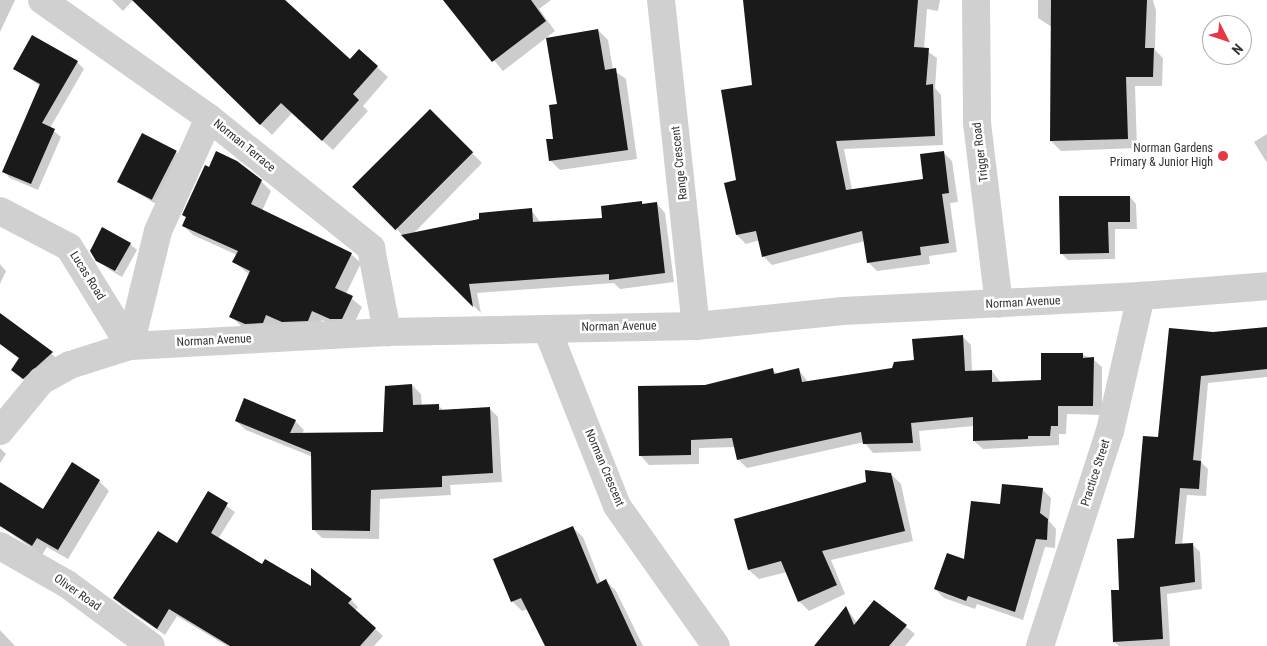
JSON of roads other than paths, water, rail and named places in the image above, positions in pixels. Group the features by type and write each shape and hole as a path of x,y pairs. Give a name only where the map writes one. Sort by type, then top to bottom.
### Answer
{"street":[{"name":"Norman Terrace","path":"42,0 209,118 371,248 387,332"},
{"name":"Range Crescent","path":"661,0 696,326"},
{"name":"Trigger Road","path":"976,0 977,123 999,304"},
{"path":"130,346 158,231 209,118"},
{"name":"Lucas Road","path":"0,211 69,247 130,346"},
{"name":"Norman Avenue","path":"0,431 40,381 70,365 130,346 387,332 696,326 843,310 1141,296 1267,286"},
{"name":"Practice Street","path":"1040,646 1110,431 1141,296"},
{"name":"Norman Crescent","path":"547,328 617,506 716,646"},
{"name":"Oliver Road","path":"0,546 67,584 144,644"}],"place":[{"name":"Norman Gardens Primary & Junior High","path":"1223,156"}]}
